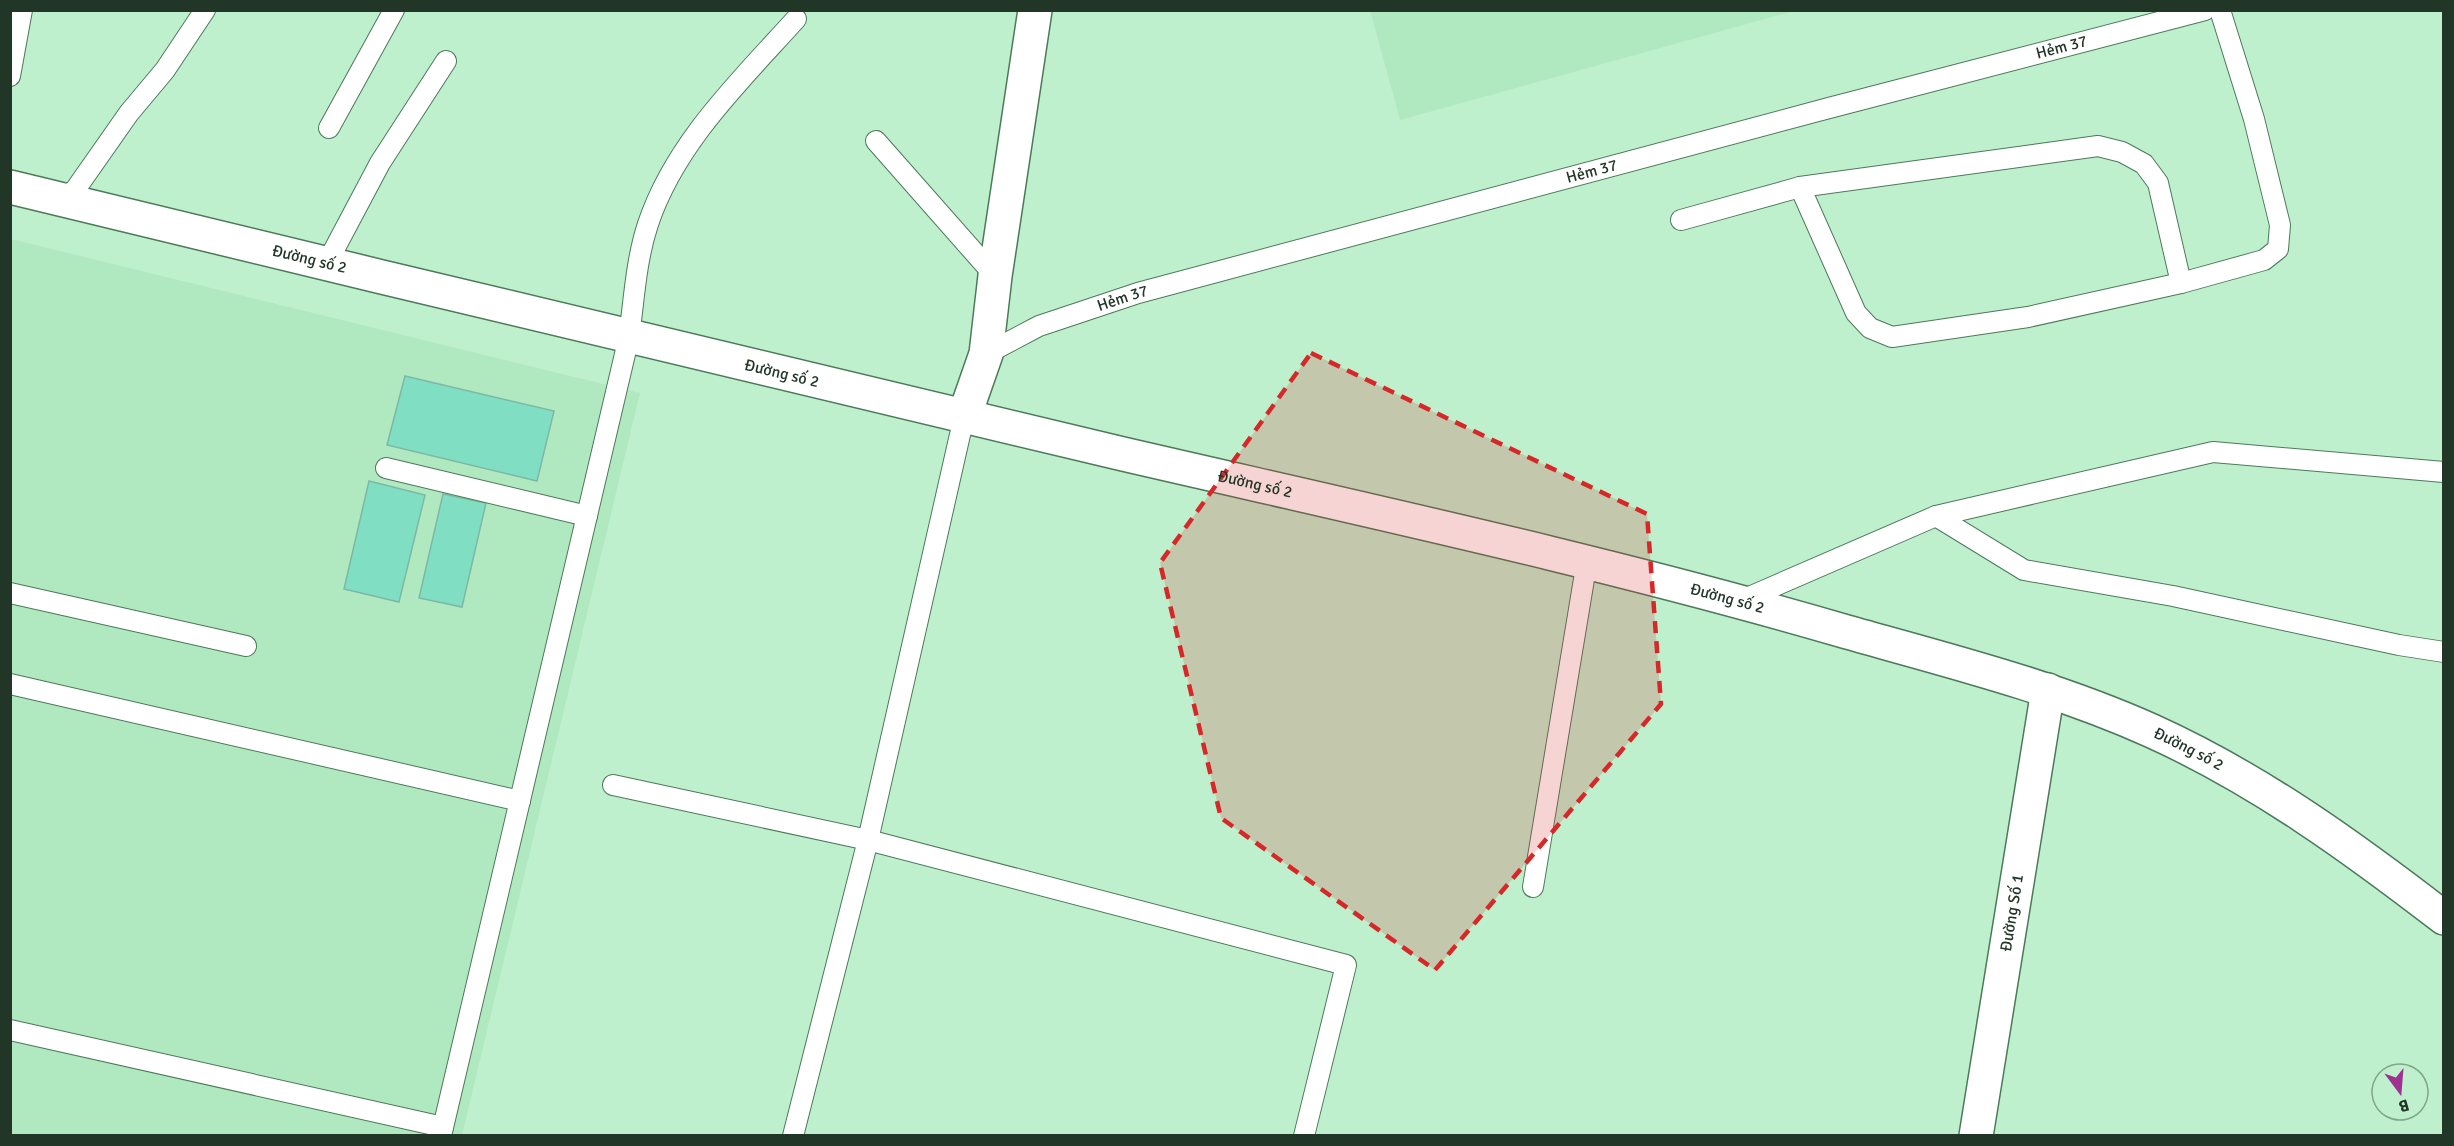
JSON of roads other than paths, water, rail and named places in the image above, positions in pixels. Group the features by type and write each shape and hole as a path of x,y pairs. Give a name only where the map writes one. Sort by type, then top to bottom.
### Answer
{"street":[{"path":"964,417 986,354 995,276 1035,10"},
{"name":"Đường số 2","path":"10,187 964,417 1587,561 1740,601 2048,690 2155,732 2211,760 2266,792 2375,865 2444,918"},
{"name":"Đường Số 1","path":"1976,1136 2048,690"}],"lane":[{"path":"10,76 22,10"},
{"path":"62,199 75,190 129,113 165,70 205,10"},
{"path":"329,128 394,10"},
{"name":"Hẻm 37","path":"986,354 1039,326 1138,292 2205,10"},
{"path":"1800,187 1856,313 1870,327 1892,337 2028,317 2181,284 2264,260 2278,249 2280,225 2254,119 2220,10"},
{"path":"10,1030 442,1131 629,337 640,256 648,225 659,197 688,144 723,99 796,19"},
{"path":"327,263 380,163 446,61"},
{"path":"876,141 995,276"},
{"path":"1681,220 1800,187 2098,146 2122,152 2144,164 2158,183 2181,284"},
{"path":"793,1136 868,840 964,417"},
{"path":"1740,601 1936,516 2213,452 2444,472"},
{"path":"386,468 587,516"},
{"path":"1936,516 2024,570 2173,596 2399,645 2444,652"},
{"path":"1533,886 1587,561"},
{"path":"10,592 246,646"},
{"path":"10,684 520,801"},
{"path":"613,785 868,840 1346,965 1304,1136"}]}
